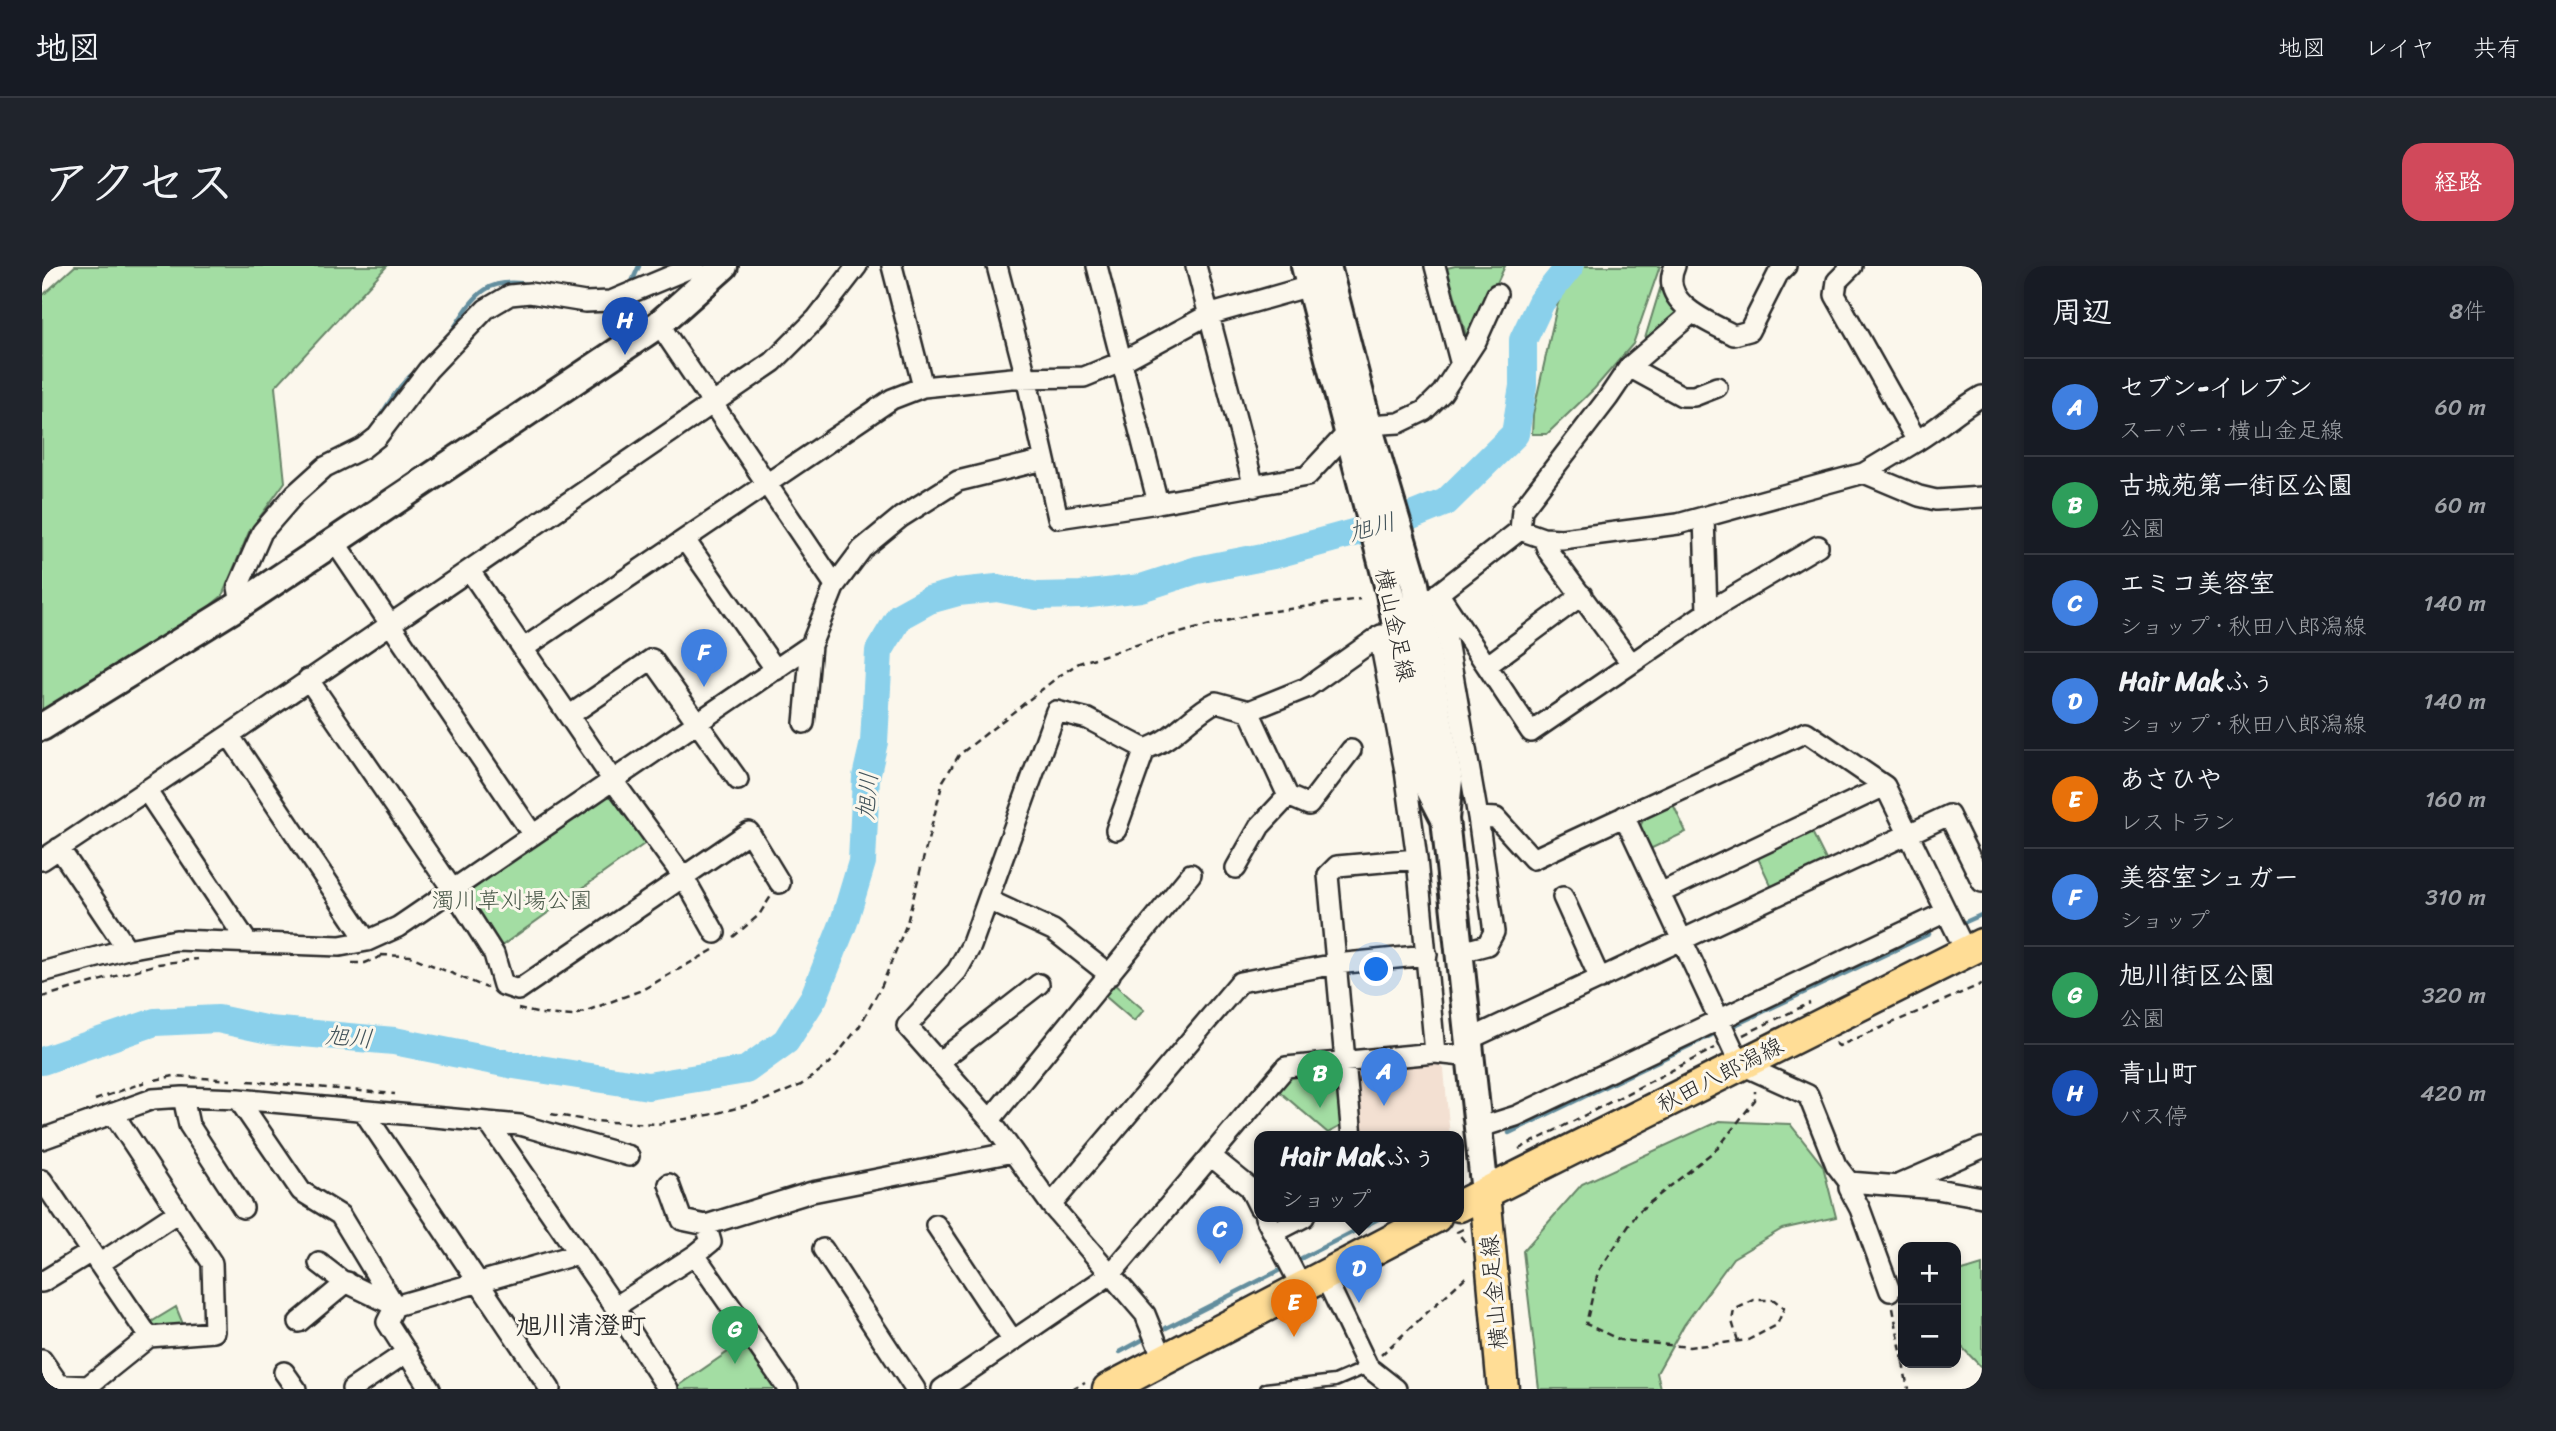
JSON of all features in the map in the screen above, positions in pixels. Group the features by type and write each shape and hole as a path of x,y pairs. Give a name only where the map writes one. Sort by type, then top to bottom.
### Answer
{"main road":[{"name":"秋田八郎潟線","path":"1477,1205 1753,1073 1974,948"},
{"name":"横山金足線","path":"1477,1205 1503,1389"},
{"path":"1108,1389 1426,1222"}],"street":[{"path":"241,604 238,587 262,532 295,494 325,467 363,448 377,437 428,370 486,309 510,295 530,293 585,302 611,301 695,266"},
{"path":"42,860 470,571 773,362 816,319 857,266"},
{"path":"892,266 923,387"},
{"path":"997,266 1058,518 1307,476 1358,428 1399,423 1424,411 1442,393 1476,341 1497,294"},
{"path":"1097,266 1158,503"},
{"path":"1196,266 1254,487"},
{"name":"横山金足線","path":"1327,266 1425,780 1446,820"},
{"path":"1435,266 1461,365"},
{"path":"1675,266 1671,275 1672,290 1692,313 1734,335 1749,331 1777,274 1786,266"},
{"path":"1852,266 1837,281 1835,295 1917,441"},
{"path":"42,727 241,604 659,324 719,267"},
{"path":"524,648 892,399 923,387 1026,377 1084,377 1121,362 1208,314 1307,276"},
{"name":"横山金足線","path":"1307,276 1358,428 1377,453 1428,592 1450,780 1446,820 1478,1128 1477,1205"},
{"path":"1520,530 1522,510 1629,367 1692,313"},
{"path":"659,324 835,585"},
{"path":"1629,367 1682,396 1693,396 1717,387"},
{"path":"1520,530 1543,538 1562,539 1665,526 1864,473 1937,429 1961,407 1982,396"},
{"path":"804,723 811,645 835,585 862,549 901,517 958,481 1044,460"},
{"path":"1864,473 1919,496 1936,500 1982,497"},
{"path":"1704,517 1707,612"},
{"path":"1428,592 1520,530"},
{"path":"1543,538 1548,551 1631,663"},
{"path":"685,540 775,670"},
{"path":"334,541 533,835"},
{"path":"1428,592 1488,665 1531,732 1707,612 1818,546"},
{"path":"470,571 614,782 684,878 719,941"},
{"path":"1428,592 1478,817 1494,932 1487,945 1461,952"},
{"path":"1488,665 1582,595"},
{"path":"1164,1361 1145,1314 1051,1205 990,1120 907,1026 957,971 971,946 1056,711 1088,719 1145,749 1160,745 1200,709 1216,702 1249,711 1306,688 1380,635 1405,771 1417,859 1436,1053"},
{"path":"42,972 127,949 176,940 340,946 367,942 398,927 811,645"},
{"path":"570,715 652,660 738,780"},
{"path":"308,679 494,954 503,985 518,990 749,832 780,883"},
{"path":"1249,711 1288,796 1309,806 1351,750"},
{"path":"1478,817 1496,818 1534,859 1806,732 1885,786 1946,912 1974,948"},
{"path":"229,735 367,942"},
{"path":"1116,830 1145,749"},
{"path":"1660,893 1885,786"},
{"path":"146,790 248,943"},
{"path":"1236,868 1260,826 1288,796"},
{"path":"942,1389 1111,1274 1286,1067 1471,1048 1600,979 1949,815 1982,882"},
{"path":"1624,816 1719,1020 1753,1073 1808,1094 1836,1165 1849,1182 1849,1188 1860,1209 1890,1291"},
{"path":"59,848 127,949"},
{"path":"1351,1131 1328,875 1337,866 1417,859"},
{"path":"990,1120 1191,874"},
{"path":"1563,897 1600,979"},
{"path":"988,900 1053,930 1110,975"},
{"path":"1478,1128 1516,1116 1946,912"},
{"path":"1051,1205 1240,982 1336,964 1427,955"},
{"path":"940,1061 1039,984"},
{"path":"183,1097 189,1125 243,1208"},
{"path":"42,1139 153,1099 183,1097 238,1099 520,1125 629,1156"},
{"path":"238,1099 301,1191 340,1215 395,1306"},
{"path":"364,1112 550,1389"},
{"path":"42,1360 50,1384 88,1386 149,1337 215,1332 212,1263 113,1113"},
{"path":"488,1122 668,1389"},
{"path":"1895,1186 1982,1148"},
{"path":"669,1184 682,1220 706,1225 812,1192 1013,1152"},
{"path":"1212,1157 1249,1186 1254,1196"},
{"path":"42,1180 149,1337"},
{"path":"1849,1182 1937,1189 1982,1197"},
{"path":"42,1282 95,1258 178,1212"},
{"path":"615,1307 711,1242 706,1225"},
{"path":"936,1225 1013,1341"},
{"path":"1269,1225 1313,1280 1368,1367 1396,1389"},
{"path":"823,1249 915,1389"},
{"path":"319,1262 347,1282 395,1306 578,1254"},
{"path":"695,1255 788,1389"},
{"path":"299,1322 347,1282"},
{"path":"395,1306 387,1322 430,1389"},
{"path":"352,1389 407,1352"},
{"path":"284,1372 296,1389"}],"lane":[{"path":"1266,1389 1335,1381 1368,1367"}],"path":[{"path":"551,1114 591,1121 657,1124 714,1115 763,1101 801,1086 830,1063 859,1027 882,985 906,923 943,781 959,755 1079,663 1252,614 1360,599"},
{"path":"512,1007 541,1014 573,1016 642,990 759,915 780,883"},
{"path":"367,942 382,956"},
{"path":"352,963 365,963 382,956 410,956 490,989 503,985"},
{"path":"42,997 158,964 204,959"},
{"path":"1831,1040 1839,1046 1982,984"},
{"path":"1738,1341 1732,1321 1734,1310 1754,1300 1774,1300 1784,1308 1777,1325 1748,1340 1689,1347 1620,1340 1586,1324 1598,1272 1638,1212 1718,1148 1755,1100 1753,1073"},
{"path":"89,1102 135,1084 174,1076 302,1084 407,1096"},
{"path":"1467,1244 1457,1232 1477,1205"},
{"path":"1368,1367 1469,1274 1468,1264"},
{"path":"1890,1291 1898,1335"},
{"path":"1904,1368 1908,1389"}],"shaded area":[{"path":"1434,1060 1444,1069 1449,1131 1358,1131 1353,1076 1363,1067"}],"green space":[{"path":"75,266 387,266 275,387 285,482 249,532 222,596 155,651 42,713 42,296"},
{"path":"1505,266 1473,334 1466,335 1447,268"},
{"path":"1578,266 1660,266 1633,344 1594,389 1547,434 1532,434 1533,414 1557,306 1566,281"},
{"path":"1660,289 1677,307 1676,320 1643,345"},
{"name":"濁川草刈場公園","path":"604,797 616,797 647,842 500,947 466,894"},
{"path":"1672,802 1686,832 1648,850 1638,830 1646,815"},
{"path":"1811,830 1828,864 1773,890 1757,856"},
{"path":"1114,984 1144,1010 1134,1021 1105,996"},
{"path":"1328,1072 1338,1080 1341,1126 1326,1131 1279,1091 1292,1075"},
{"path":"1719,1121 1790,1124 1823,1166 1836,1217 1782,1229 1733,1258 1684,1325 1657,1373 1661,1389 1539,1389 1523,1251 1582,1184"},
{"path":"1982,1265 1982,1368 1961,1346 1961,1271"},
{"path":"176,1307 185,1329 158,1329 148,1324"},
{"path":"744,1341 777,1389 677,1387"}],"waterway":[{"path":"631,284 639,266"},
{"name":"旭川","path":"42,1061 155,1022 218,1019 269,1030 394,1041 514,1065 648,1086 746,1070 786,1041 814,997 844,922 862,862 866,777 874,742 879,651 900,616 929,600 958,592 997,588 1037,596 1081,595 1141,588 1197,570 1273,555 1404,519 1446,502 1515,434 1523,386 1523,340 1541,302 1570,266"},
{"path":"450,334 482,292 502,283 532,285"},
{"path":"366,435 403,383 419,369"},
{"path":"1961,924 1981,915"},
{"path":"1735,1025 1929,934"},
{"path":"1509,1133 1712,1035"},
{"path":"1296,1261 1372,1222"},
{"path":"1166,1328 1280,1270"},
{"path":"1120,1352 1144,1339"}],"place":[{"name":"青山町","path":"625,355"},
{"name":"美容室シュガー","path":"704,687"},
{"name":"セブン-イレブン","path":"1384,1106"},
{"name":"古城苑第一街区公園","path":"1320,1108"},
{"name":"エミコ美容室","path":"1220,1264"},
{"name":"Hair Makふぅ","path":"1359,1303"},
{"name":"あさひや","path":"1294,1337"},
{"name":"旭川街区公園","path":"735,1364"}],"district":[{"name":"旭川清澄町","path":"581,1325"}]}
